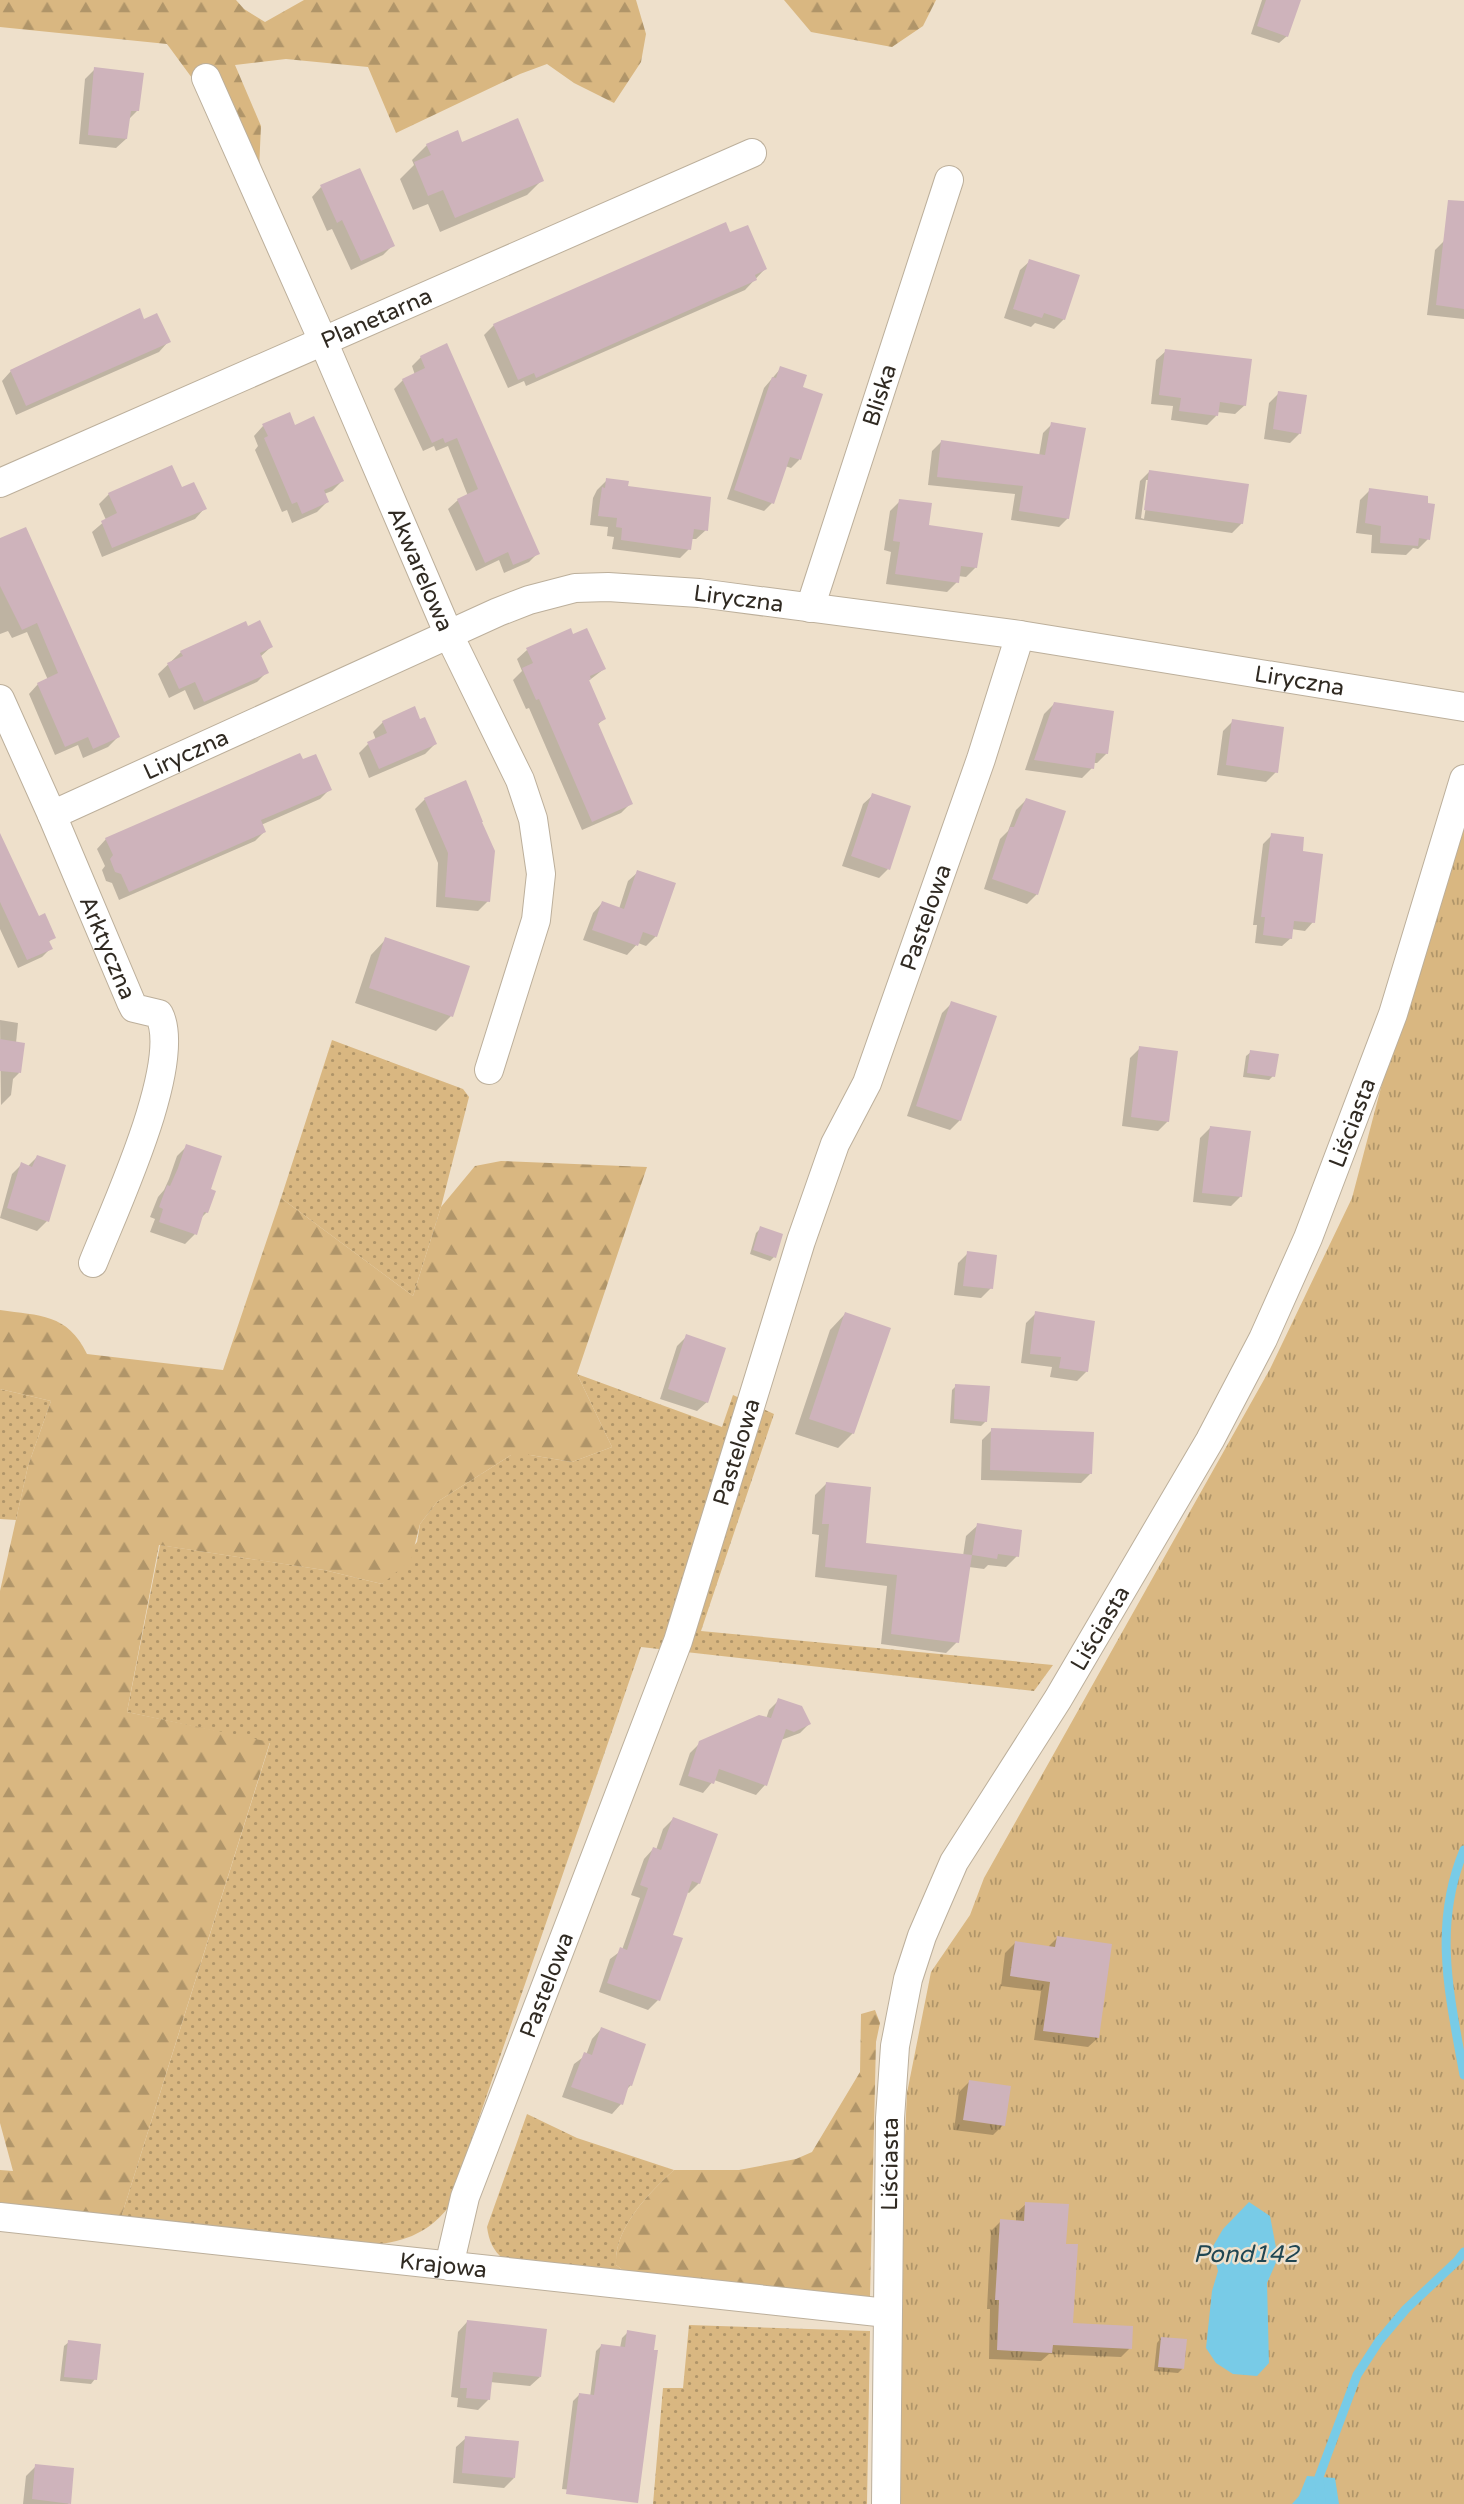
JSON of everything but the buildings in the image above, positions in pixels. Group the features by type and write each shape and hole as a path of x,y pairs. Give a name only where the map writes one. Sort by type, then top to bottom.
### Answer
{"street":[{"name":"Akwarelowa","path":"206,78 449,635 520,780 533,819 541,874 536,920 489,1070"},
{"name":"Planetarna","path":"0,483 752,153"},
{"name":"Bliska","path":"810,608 949,180"},
{"name":"Liryczna","path":"52,815 529,600 575,588 608,587 699,593 1020,635 1464,706"},
{"name":"Pastelowa","path":"449,2266 465,2197 678,1641 801,1241 835,1144 867,1083 981,759 1020,635"},
{"name":"Arktyczna","path":"0,699 131,1002 135,1007 159,1014 165,1025 160,1079 153,1110 93,1263"},
{"name":"Liściasta","path":"886,2504 890,2118 895,2046 908,1979 922,1936 954,1862 1058,1699 1210,1440 1263,1339 1308,1238 1393,1014 1464,779"},
{"name":"Krajowa","path":"0,2217 887,2313"}],"green space":[{"path":"0,0 236,0 244,9 265,22 304,0 636,0 646,34 641,62 614,103 574,83 547,64 520,74 396,133 368,67 286,59 235,65 261,126 259,169 167,44 0,27"},
{"path":"784,0 936,0 923,26 892,47 811,32"},
{"path":"1464,811 1464,2504 901,2504 897,2307 907,2093 931,1972 970,1915 984,1878 1270,1369 1352,1198 1389,1057"},
{"path":"332,1040 463,1089 469,1097 441,1207 413,1296 281,1198"},
{"path":"501,1161 647,1167 577,1374 612,1447 572,1462 530,1455 511,1455 437,1502 420,1524 411,1560 382,1584 324,1570 159,1545 127,1712 270,1742 119,2224 0,2211 0,2170 13,2171 0,2123 0,1591 28,1466 51,1401 0,1389 0,1310 40,1316 61,1324 71,1331 87,1354 223,1370 281,1198 413,1296 441,1207 475,1166"},
{"path":"577,1374 722,1427 733,1395 774,1414 701,1631 1053,1665 1034,1691 641,1647 448,2208 440,2217 422,2231 402,2240 367,2245 119,2224 270,1743 127,1712 160,1545 324,1570 382,1584 417,1542 420,1524 437,1502 511,1455 530,1455 572,1462 612,1447"},
{"path":"0,1389 51,1401 28,1466 16,1520 0,1519"},
{"path":"875,2010 880,2023 876,2042 870,2297 628,2274 616,2265 617,2251 627,2225 644,2200 674,2170 739,2170 796,2159 812,2152 860,2072 861,2014"},
{"path":"527,2114 577,2138 674,2170 644,2200 621,2238 616,2265 628,2274 503,2259 494,2249 487,2227"},
{"path":"689,2325 870,2331 867,2504 653,2504 663,2388 683,2388"}],"water":[{"name":"Pond142","path":"1249,2202 1270,2216 1278,2258 1267,2283 1269,2363 1257,2376 1233,2374 1216,2363 1206,2348 1212,2291 1218,2271 1212,2248 1223,2229"},
{"path":"1307,2476 1335,2478 1339,2504 1292,2504 1299,2496"}],"waterway":[{"path":"1464,1850 1454,1878 1446,1934 1449,1990 1464,2075"},
{"path":"1321,2504 1319,2477 1357,2375 1379,2341 1406,2309 1464,2252"}]}
